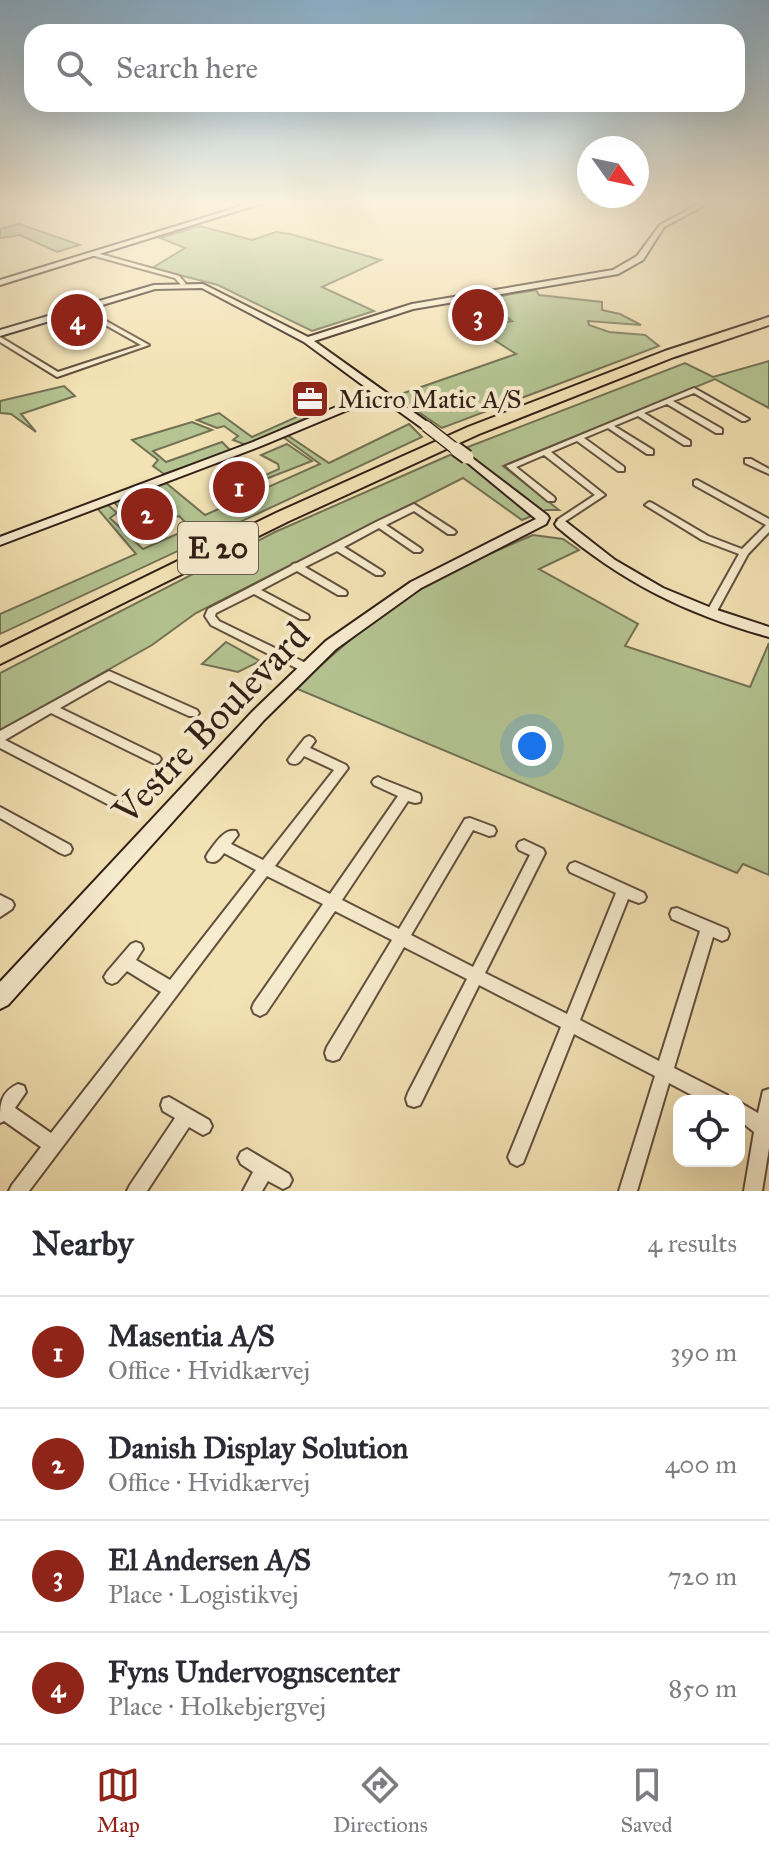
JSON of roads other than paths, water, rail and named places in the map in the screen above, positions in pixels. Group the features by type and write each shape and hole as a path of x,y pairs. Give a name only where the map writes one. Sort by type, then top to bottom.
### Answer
{"highway":[{"name":"E 20","path":"0,647 407,452 612,369 769,318"},
{"name":"E 20","path":"0,657 398,463 606,377 769,318"}],"street":[{"path":"0,283 82,258"},
{"path":"106,258 177,277 183,284"},
{"path":"307,340 412,307 615,272 640,258"},
{"path":"0,336 154,287 183,284 212,289 307,340 552,521 653,591 769,632"},
{"path":"0,336 57,375 146,345 81,309"},
{"path":"551,499 510,466 694,390 745,419"},
{"path":"0,541 257,444 338,407 381,392"},
{"path":"667,401 719,431"},
{"path":"639,413 687,443"},
{"path":"609,426 650,452"},
{"path":"578,438 621,469"},
{"path":"546,452 597,490 600,498 552,521"},
{"path":"748,461 769,472"},
{"path":"697,483 769,525 744,553 711,613"},
{"path":"649,505 705,538 744,553"},
{"path":"306,668 211,619 212,611 414,507 451,532"},
{"name":"Vestre Boulevard","path":"0,998 306,668 390,602 443,570 552,521"},
{"path":"379,524 417,550"},
{"path":"336,546 379,573"},
{"path":"296,566 342,593"},
{"path":"253,589 304,617"},
{"path":"0,737 109,675 193,713"},
{"path":"50,708 155,759"},
{"path":"0,743 115,803"},
{"path":"18,1191 342,768 302,750"},
{"path":"260,1008 332,902 410,796 378,782"},
{"path":"0,812 65,849"},
{"path":"333,1053 470,823 489,831"},
{"path":"222,846 709,1095"},
{"path":"414,1099 538,853 524,846"},
{"path":"517,1157 570,1023 632,893 575,868"},
{"path":"628,1191 664,1072 715,931 677,914"},
{"path":"112,977 136,949"},
{"path":"125,962 173,990"},
{"path":"18,1092 2,1112 53,1145"},
{"path":"753,1191 769,1097"},
{"path":"136,1191 195,1121 169,1105"},
{"path":"745,1114 764,1128"},
{"path":"247,1158 283,1180"},
{"path":"252,1191 265,1169"}],"place":[{"name":"El Andersen A/S","path":"478,315"},
{"name":"Fyns Undervognscenter","path":"77,320"},
{"name":"Micro Matic A/S","path":"310,399"},
{"name":"Masentia A/S","path":"239,487"},
{"name":"Danish Display Solution","path":"147,514"}]}
